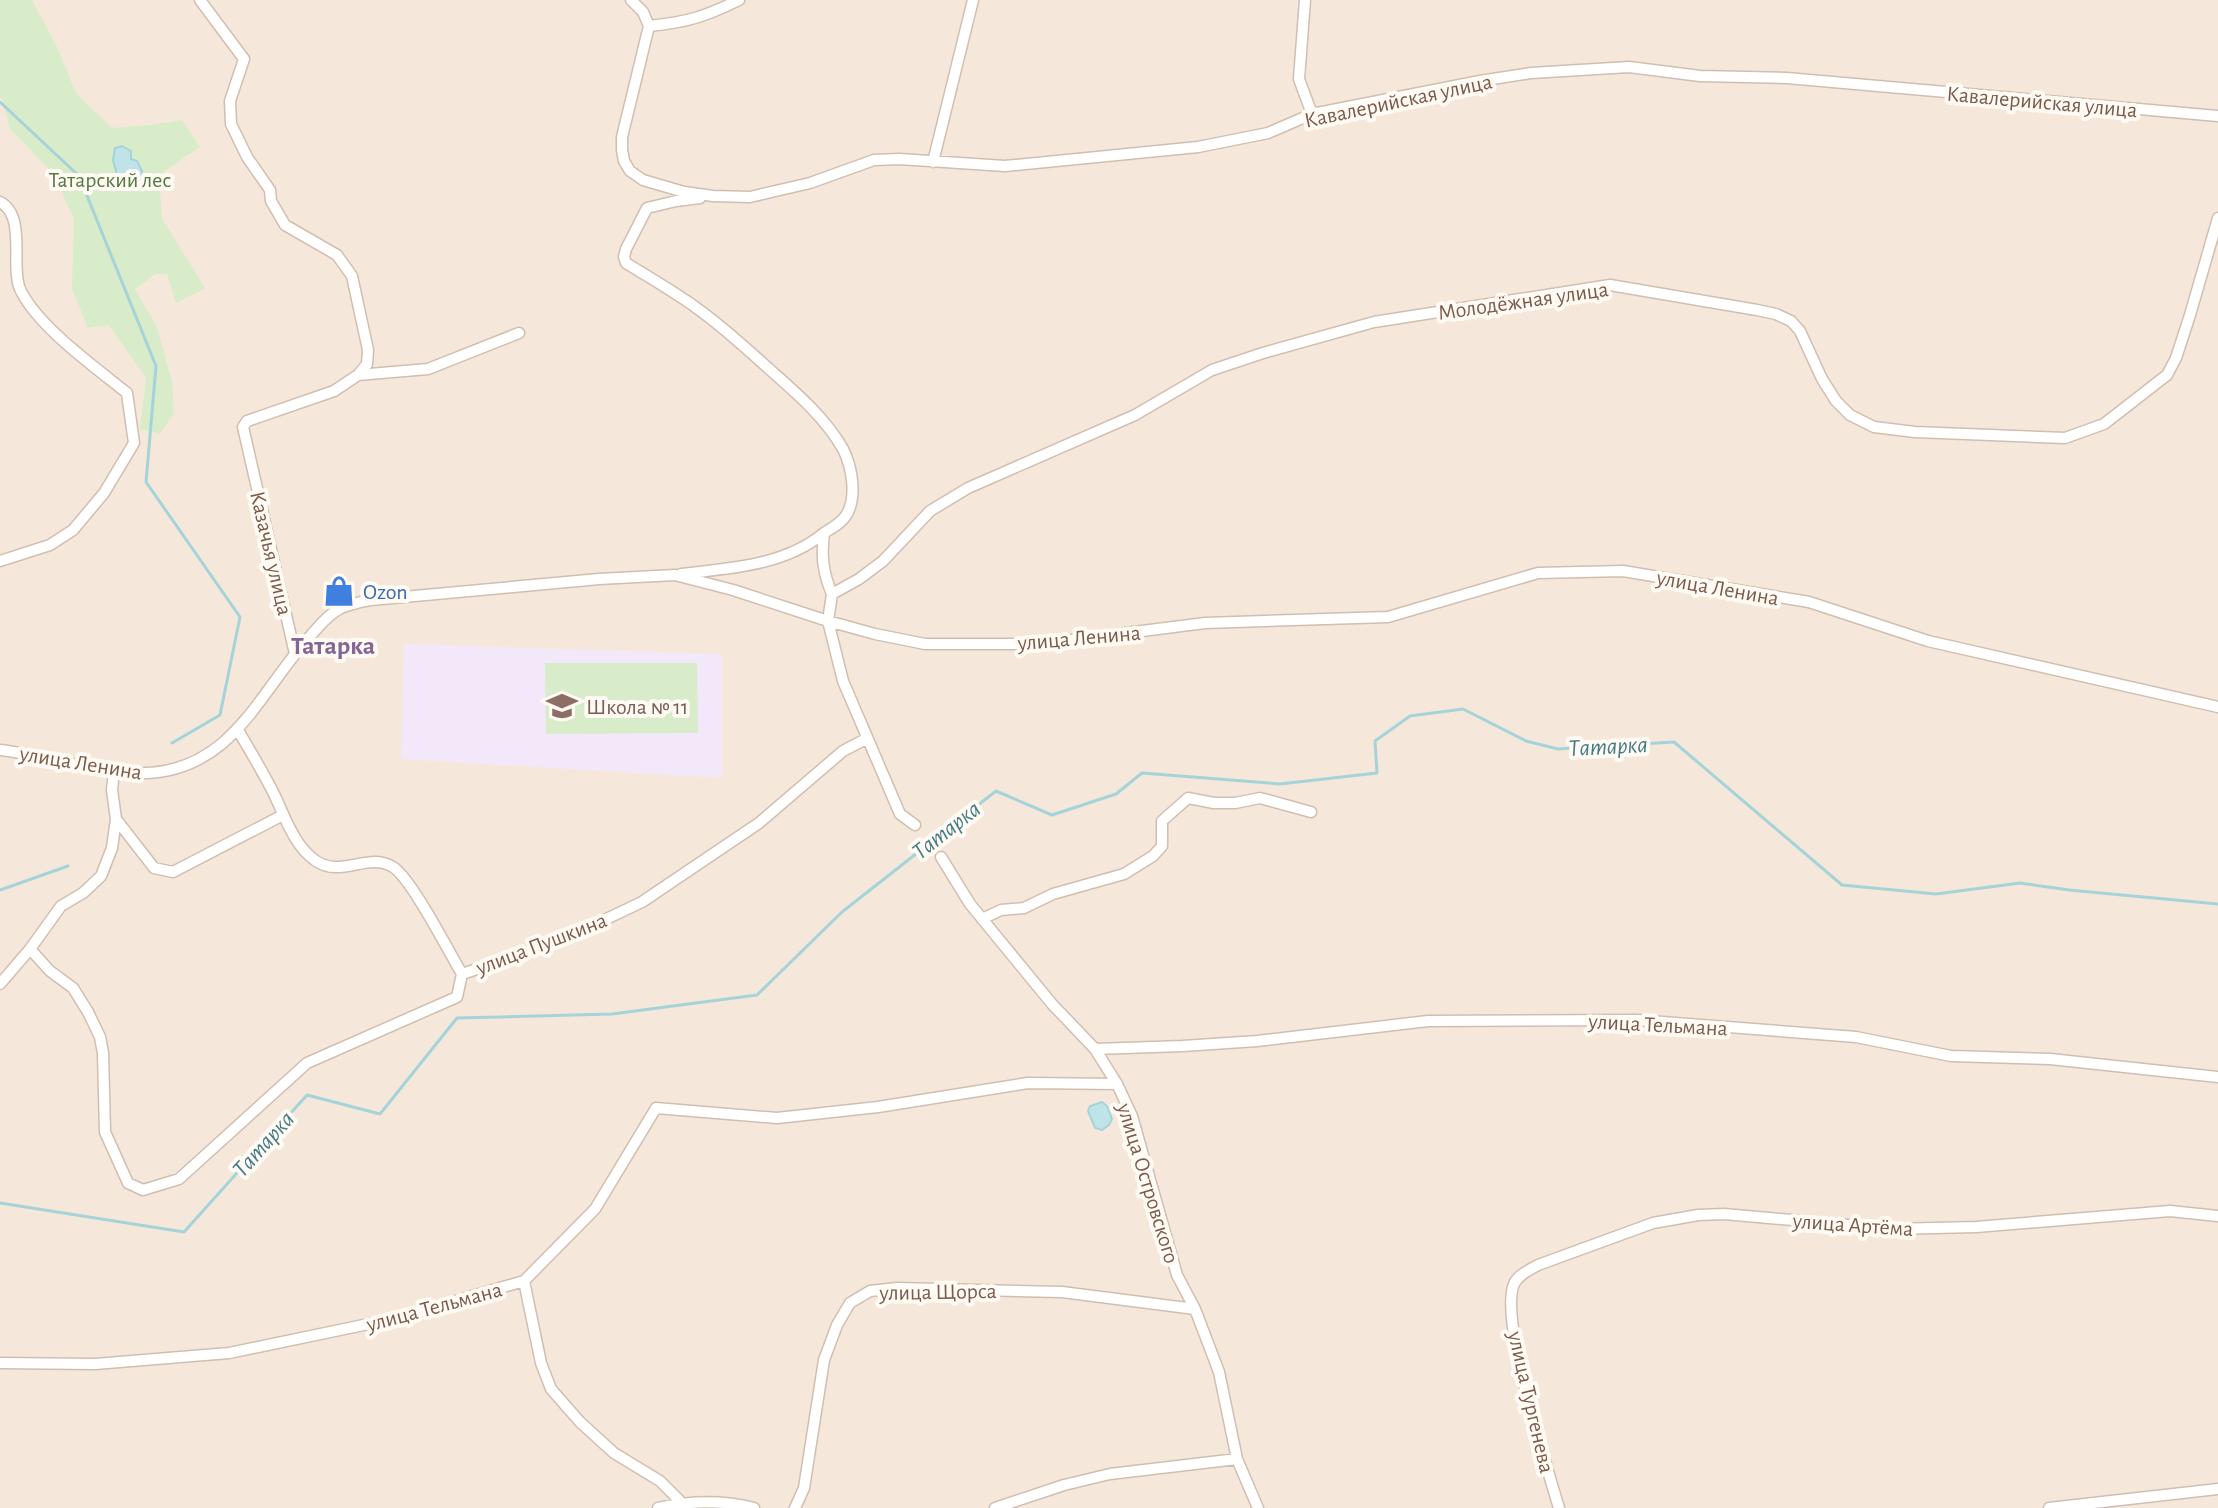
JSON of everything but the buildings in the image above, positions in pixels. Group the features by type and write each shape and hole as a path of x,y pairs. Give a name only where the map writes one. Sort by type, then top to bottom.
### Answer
{"street":[{"path":"200,0 244,59 230,101 231,124 247,157 270,190 271,201 285,225 337,255 352,276 368,350 367,364 358,375"},
{"path":"631,0 643,12 649,26 706,17 739,0"},
{"path":"933,162 973,0"},
{"path":"1305,0 1299,79 1312,114"},
{"name":"Кавалерийская улица","path":"649,26 622,137 624,161 630,171 653,184 713,196 750,197 810,183 874,160 1005,166 1198,147 1268,133 1312,114 1531,73 1629,67 1700,76 1787,78 2218,116"},
{"path":"675,575 751,565 810,545 846,517 853,489 851,470 844,451 803,400 699,309 626,263 626,249 647,208 713,196"},
{"path":"0,202 12,215 19,287 32,308 65,342 127,393 134,443 104,493 73,530 50,545 0,561"},
{"name":"Молодёжная улица","path":"832,594 883,561 930,511 968,488 1135,415 1212,370 1374,322 1610,285 1757,310 1791,321 1800,331 1836,401 1850,415 1874,427 1915,432 2065,438 2104,424 2167,375 2190,315 2218,218"},
{"path":"358,375 428,369 519,333"},
{"name":"Казачья улица","path":"295,654 243,427 247,421 334,391 358,375"},
{"path":"824,533 822,563 832,594 828,621 843,681 900,814 915,825"},
{"name":"улица Ленина","path":"0,750 114,771 144,774 164,771 188,764 220,747 254,711 295,654 322,623 341,608 371,600 675,575 875,634 925,644 1039,644 1205,623 1388,617 1538,573 1623,571 1809,602 1928,641 2218,707"},
{"path":"238,730 304,851 327,866 343,867 372,862 393,867 402,875 462,974"},
{"name":"улица Пушкина","path":"30,949 50,971 73,988 100,1037 105,1132 128,1183 143,1190 179,1179 307,1063 457,997 462,974 562,940 642,902 759,823 843,751 866,739"},
{"path":"0,984 61,906 83,893 101,876 112,848 116,819 112,790 114,771"},
{"path":"982,919 1001,910 1024,908 1053,894 1124,874 1153,856 1162,846 1162,821 1188,798 1214,803 1260,798 1311,812"},
{"path":"116,819 154,868 173,872 283,815"},
{"name":"улица Островского","path":"941,857 970,904 1052,1004 1095,1049 1117,1084 1132,1116 1177,1275 1195,1309 1219,1372 1237,1459 1258,1508"},
{"name":"улица Тельмана","path":"1095,1049 1257,1041 1428,1021 1637,1020 1856,1037 1951,1056 2050,1059 2218,1077"},
{"name":"улица Тельмана","path":"0,1363 95,1364 229,1353 397,1318 524,1281 595,1209 656,1108 777,1118 878,1107 1028,1083 1117,1084"},
{"name":"улица Артёма","path":"1512,1295 1514,1283 1524,1272 1538,1265 1653,1223 1698,1215 1724,1214 1893,1229 1976,1227 2170,1211 2218,1216"},
{"path":"524,1281 541,1363 551,1389 580,1422 614,1453 660,1481 682,1503"},
{"name":"улица Щорса","path":"795,1508 804,1488 824,1360 837,1325 850,1303 870,1291 897,1288 1062,1292 1195,1309"},
{"name":"улица Тургенева","path":"1512,1295 1521,1370 1559,1508"},
{"path":"995,1508 1064,1485 1110,1474 1237,1459"},
{"path":"2049,1508 2218,1489"},
{"path":"658,1508 704,1502 754,1508"}],"shaded area":[{"name":"Татарка","path":"0,0 2218,0 2218,1508 0,1508"},
{"name":"Школа № 11","path":"404,644 722,654 722,778 401,759"}],"green space":[{"name":"Татарский лес","path":"0,0 32,0 58,49 76,93 112,128 182,120 200,147 159,175 162,219 205,288 176,303 167,274 155,274 135,289 157,327 172,382 174,413 160,434 140,429 146,378 109,325 88,328 72,289 74,219 53,173 10,129 0,98"},
{"path":"545,663 697,663 698,733 546,734"}],"water":[{"path":"122,146 131,151 131,159 137,161 142,171 141,178 132,183 118,179 113,160 115,148"},
{"path":"1102,1102 1112,1119 1102,1130 1095,1128 1088,1111 1090,1106"}],"waterway":[{"path":"0,102 79,176 156,366 146,482 240,617 220,715 172,743"},
{"name":"Татарка","path":"0,1203 184,1232 307,1095 380,1114 457,1018 612,1014 757,995 842,912 996,791 1052,815 1116,794 1142,773 1280,784 1377,773 1375,741 1410,716 1463,709 1526,741 1558,749 1674,742 1842,885 1936,894 2020,883 2218,904"},
{"path":"0,890 68,866"}],"place":[{"name":"Ozon","path":"339,591"},
{"name":"Школа № 11","path":"562,706"}],"district":[{"name":"Татарка","path":"333,645"}]}
